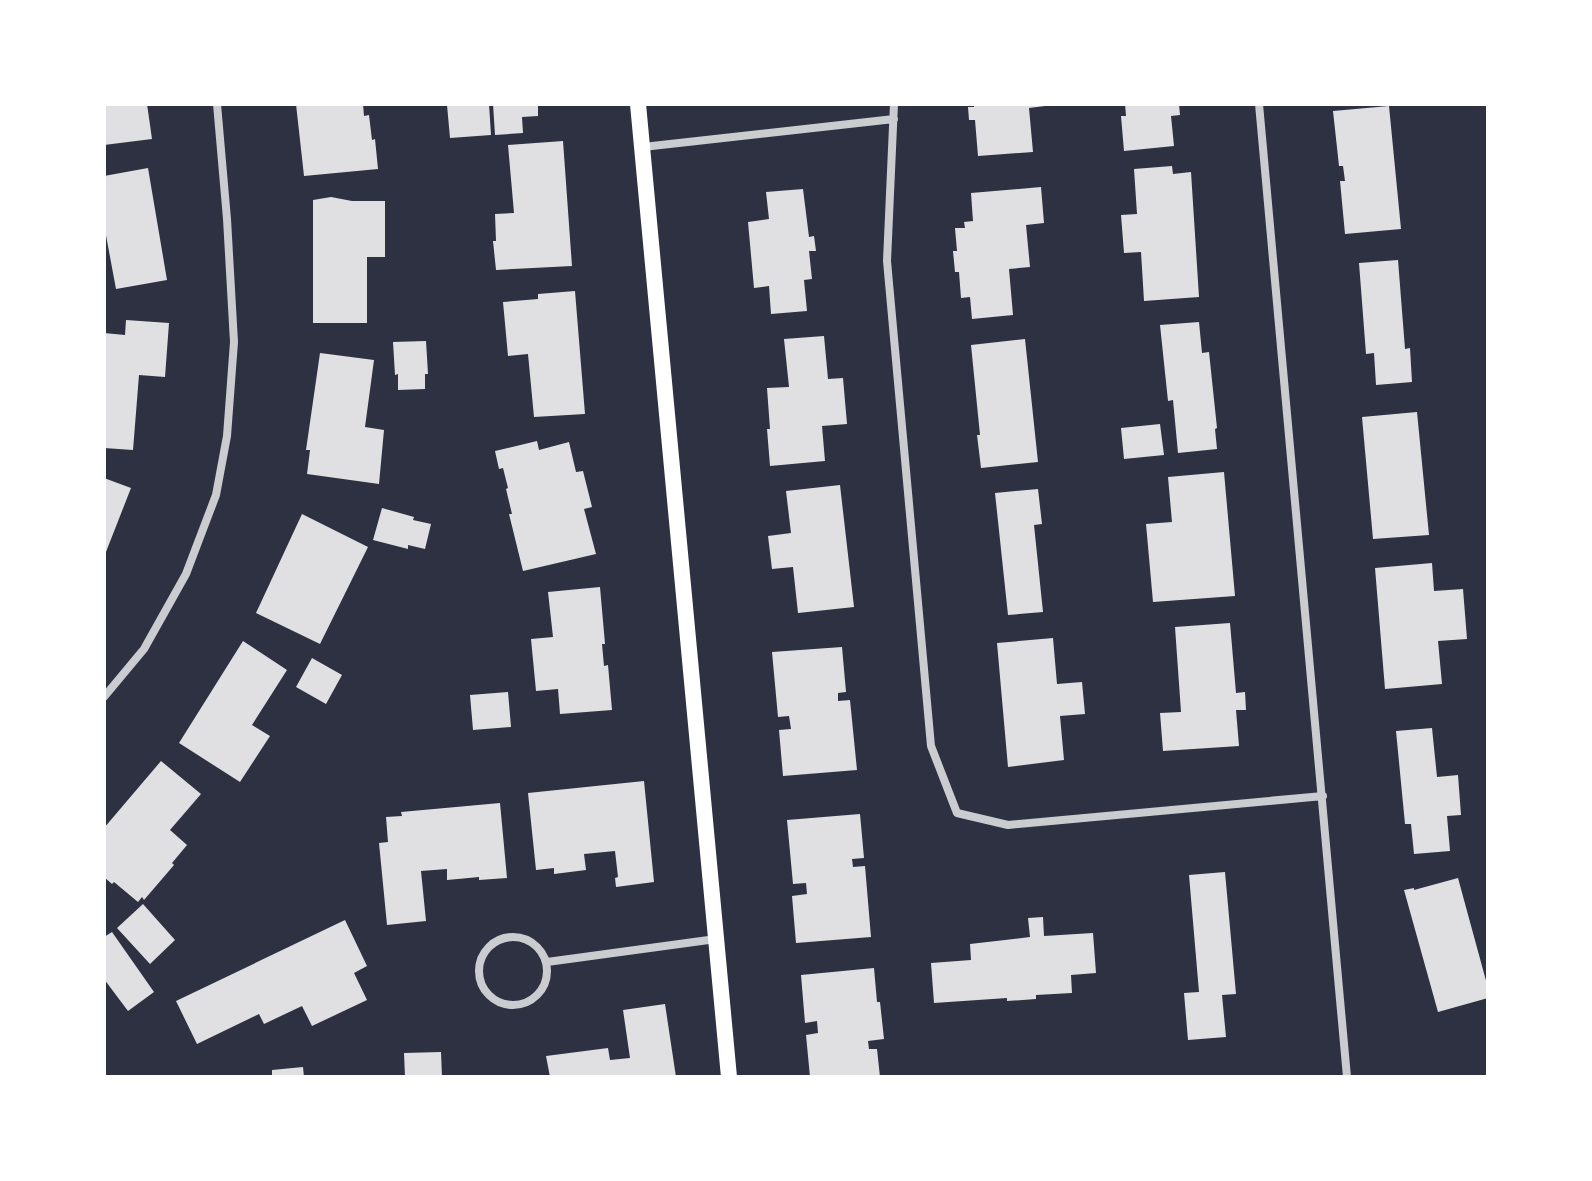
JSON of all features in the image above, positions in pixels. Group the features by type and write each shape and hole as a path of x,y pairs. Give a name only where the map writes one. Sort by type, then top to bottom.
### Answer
{"main road":[{"path":"638,104 729,1077"}],"street":[{"path":"104,697 144,649 186,574 216,495 227,436 234,342 217,104"},
{"path":"894,104 887,261 931,746 957,813 1008,825 1323,796"},
{"path":"1259,104 1347,1077"},
{"path":"642,147 894,119"},
{"path":"518,936 530,941 541,950 547,962 543,989 534,999 522,1004 509,1005 495,1001 485,992 480,979 478,966 483,953 492,943 504,937 518,936"},
{"path":"547,962 716,939"}],"building":[{"path":"104,104 147,104 152,139 104,145"},
{"path":"296,104 363,104 364,116 369,115 372,140 375,139 378,169 304,176"},
{"path":"489,104 491,135 450,138 447,105"},
{"path":"493,104 538,104 538,116 522,117 523,133 495,135"},
{"path":"974,104 1045,104 1029,108 1033,152 978,156 975,120 969,120 968,107 974,107"},
{"path":"1125,104 1179,104 1180,115 1171,116 1174,146 1124,151 1121,116 1126,116"},
{"path":"1389,106 1401,229 1345,234 1340,181 1345,181 1343,166 1339,166 1333,111"},
{"path":"563,141 572,266 496,270 493,241 496,241 495,214 514,213 508,145"},
{"path":"1172,166 1173,174 1191,172 1199,297 1144,301 1141,252 1124,253 1121,215 1137,214 1134,169"},
{"path":"148,168 167,280 116,289 104,231 104,176"},
{"path":"1041,187 1044,223 1026,225 1030,267 1009,269 1013,315 972,319 970,297 961,298 953,251 957,251 955,228 965,228 964,222 973,221 971,193"},
{"path":"803,189 809,237 814,236 816,251 809,251 812,279 804,280 807,311 771,314 769,286 754,288 748,222 769,219 766,192"},
{"path":"331,197 352,201 385,201 385,257 367,257 367,323 313,323 313,200"},
{"path":"1398,260 1405,349 1410,348 1412,382 1376,385 1374,353 1366,354 1359,263"},
{"path":"575,291 585,414 534,417 528,354 508,356 503,302 538,299 538,294"},
{"path":"126,320 169,323 165,377 139,375 133,450 104,448 104,333 125,335"},
{"path":"1199,322 1202,353 1209,352 1217,449 1178,453 1173,400 1168,401 1160,325"},
{"path":"824,336 828,379 843,378 847,424 822,426 825,461 770,466 767,388 789,387 784,339"},
{"path":"1025,339 1038,462 981,468 971,345"},
{"path":"426,341 428,374 425,374 425,389 398,390 393,342"},
{"path":"320,353 374,360 365,427 384,430 379,484 307,474 310,450 306,450"},
{"path":"1417,412 1429,535 1373,539 1362,417"},
{"path":"1160,424 1164,455 1124,459 1121,428"},
{"path":"537,441 539,450 569,442 576,472 583,471 592,507 584,509 596,554 523,571 509,514 512,514 508,488 495,451"},
{"path":"1224,472 1235,596 1153,602 1146,524 1172,522 1168,477"},
{"path":"104,478 131,488 104,557"},
{"path":"840,485 854,607 798,613 793,567 772,569 768,536 791,533 786,491"},
{"path":"1038,489 1042,524 1034,525 1043,612 1008,615 995,493"},
{"path":"382,508 431,524 425,549 408,545 408,549 373,540"},
{"path":"302,514 368,547 320,644 256,613"},
{"path":"1432,563 1434,591 1463,589 1467,639 1438,641 1442,684 1385,689 1375,568"},
{"path":"600,587 604,666 608,665 612,710 560,714 558,689 536,691 531,639 553,637 548,592"},
{"path":"1230,623 1236,693 1245,692 1246,710 1236,710 1239,746 1163,751 1160,713 1181,712 1175,627"},
{"path":"1053,638 1057,684 1082,682 1085,714 1060,716 1064,760 1008,767 997,643"},
{"path":"243,641 287,670 252,725 270,736 240,782 179,743"},
{"path":"842,647 846,692 838,693 838,701 850,700 857,770 783,776 779,730 791,729 789,716 778,717 772,652"},
{"path":"312,658 342,675 326,704 296,687"},
{"path":"508,692 511,727 473,730 470,695"},
{"path":"1432,728 1437,777 1458,775 1461,815 1447,816 1450,851 1414,854 1411,824 1405,824 1396,731"},
{"path":"161,761 201,794 170,830 187,845 144,900 142,897 138,902 104,877 104,828"},
{"path":"644,781 654,882 616,887 615,851 584,854 586,870 554,874 554,868 536,870 528,793"},
{"path":"500,803 507,878 447,880 447,869 421,871 426,921 387,925 379,843 388,842 386,817 402,816 401,812"},
{"path":"860,814 864,858 852,859 853,867 865,866 871,937 796,943 792,896 807,894 806,883 793,884 787,820"},
{"path":"1225,872 1236,994 1222,995 1226,1037 1188,1040 1184,993 1199,992 1189,875"},
{"path":"1458,878 1488,988 1488,998 1438,1012 1404,890"},
{"path":"143,904 175,940 150,964 117,928"},
{"path":"1043,917 1044,936 1093,933 1096,973 1071,975 1072,993 1036,995 1036,999 934,1003 931,963 971,960 970,944 1030,937 1028,918"},
{"path":"345,920 367,966 354,973 367,1000 312,1026 302,1006 264,1024 259,1014 197,1044 176,1001"},
{"path":"112,932 154,992 128,1011 104,979 104,937"},
{"path":"874,968 884,1039 868,1041 869,1049 877,1049 880,1077 810,1077 806,1035 818,1033 817,1021 805,1023 801,975"},
{"path":"665,1004 676,1077 550,1077 546,1056 608,1048 610,1060 630,1058 623,1010"},
{"path":"441,1052 442,1077 405,1077 404,1053"},
{"path":"303,1067 304,1077 272,1077 272,1070"}]}
